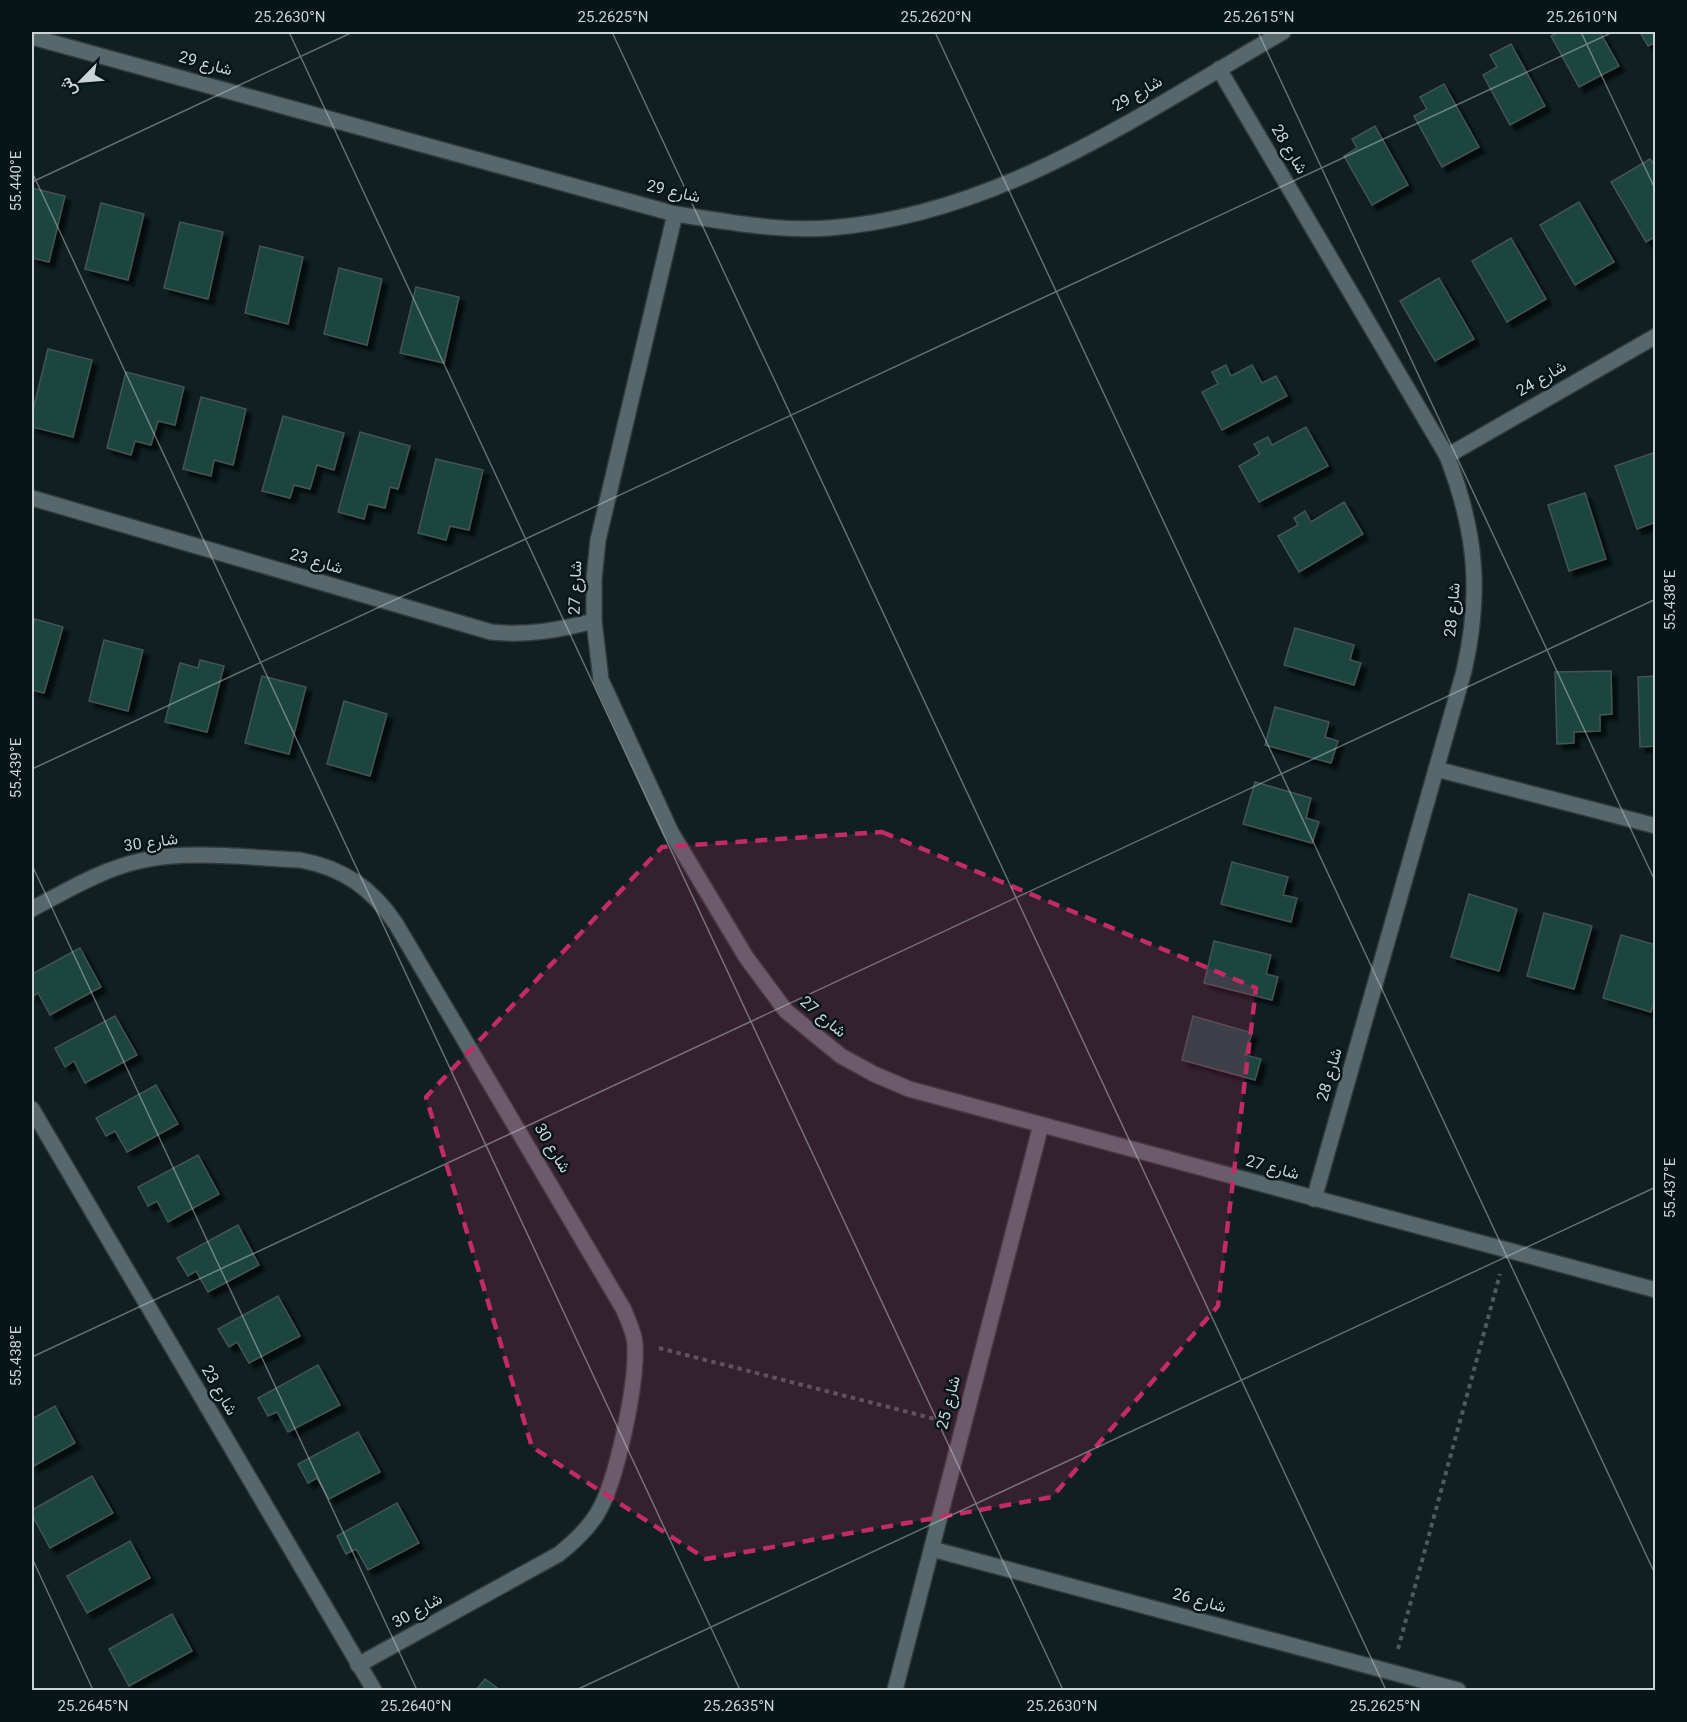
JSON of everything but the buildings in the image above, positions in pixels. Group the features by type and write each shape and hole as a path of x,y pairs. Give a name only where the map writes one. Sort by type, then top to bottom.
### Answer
{"street":[{"name":"شارع 29","path":"32,37 675,214 780,228 827,228 872,224 919,214 1008,184 1050,166 1283,32"},
{"name":"شارع 28","path":"1219,69 1447,456 1470,525 1475,564 1476,603 1464,670 1314,1199"},
{"name":"شارع 27","path":"675,214 605,503 594,579 594,621 601,680 671,832 746,957 786,1011 810,1034 841,1056 909,1089 1656,1290"},
{"name":"شارع 24","path":"1447,456 1656,336"},
{"name":"شارع 23","path":"32,498 491,632 518,635 551,632 594,621"},
{"path":"1436,770 1656,826"},
{"name":"شارع 30","path":"32,909 91,878 120,866 170,856 300,860 320,863 357,880 385,907 396,924 616,1294 635,1342 632,1388 612,1481 597,1514 587,1529 559,1554 358,1665"},
{"name":"شارع 23","path":"32,1109 374,1690"},
{"name":"شارع 25","path":"895,1690 1041,1125"},
{"name":"شارع 26","path":"932,1549 1458,1690"}],"path":[{"path":"1392,1672 1506,1250"},
{"path":"635,1342 769,1374 963,1426"}],"highlighted area":[{"path":"882,832 1256,988 1218,1306 1052,1497 706,1559 532,1447 426,1097 662,847"}]}
